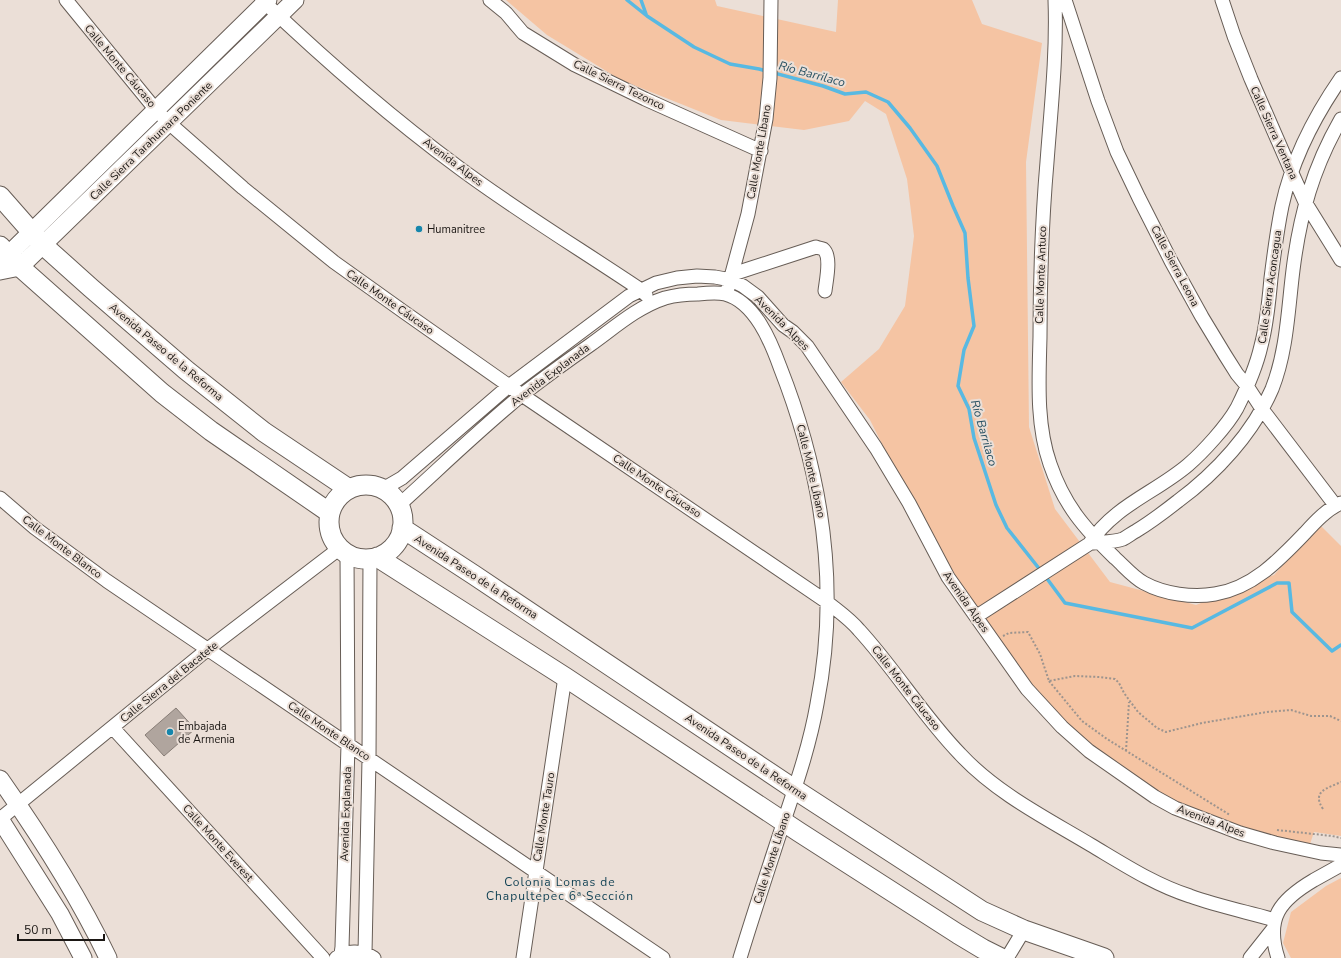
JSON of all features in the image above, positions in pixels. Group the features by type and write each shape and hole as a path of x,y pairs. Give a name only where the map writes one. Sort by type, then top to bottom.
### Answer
{"main road":[{"name":"Avenida Paseo de la Reforma","path":"0,196 38,239 90,288 186,370 264,432 349,489"},
{"path":"6,261 162,393 211,431 330,513"},
{"path":"360,485 372,485 383,489 392,496 399,505 403,516 402,528 398,541 389,551 374,558 358,558 343,551 334,540 329,522 330,513 334,503 349,489 360,485"},
{"name":"Avenida Paseo de la Reforma","path":"402,528 794,789 982,911 1024,930 1104,958"},
{"path":"374,558 565,676 958,934 1001,958"}],"street":[{"name":"Calle Monte Cáucaso","path":"66,0 156,110 169,123 260,202 334,262 510,385 522,395 827,602 858,628 886,660 947,740 960,755 987,780 1018,801 1144,876 1168,888 1274,925"},
{"name":"Calle Sierra Tarahumara Poniente","path":"6,261 38,239 169,123 295,0"},
{"name":"Calle Sierra Tezonco","path":"490,0 506,13 523,33 575,65 645,99 761,151"},
{"name":"Calle Monte Antuco","path":"1055,0 1055,69 1045,184 1039,389 1044,440 1050,463 1070,508 1078,518 1091,543 1144,582 1160,589 1179,594 1197,595 1216,594 1239,587 1254,579 1273,566 1309,528 1338,504"},
{"name":"Calle Sierra Leona","path":"1065,0 1098,101 1123,166 1142,205 1202,317 1224,355 1262,409 1338,504"},
{"name":"Calle Sierra Ventana","path":"1222,0 1251,79 1292,173 1306,202 1341,260"},
{"name":"Calle Sierra Tarahumara Poniente","path":"38,239 156,110 265,1"},
{"name":"Avenida Alpes","path":"265,1 279,16 346,78 405,127 509,203 641,290 653,303"},
{"name":"Calle Monte Líbano","path":"740,958 809,741 822,676 826,633 827,563 823,528 806,443 793,398 766,334 750,311 739,301 726,294 732,277 748,214 766,119 770,78 771,4"},
{"name":"Calle Sierra Aconcagua","path":"977,616 1091,543 1110,520 1130,503 1188,465 1219,433 1236,410 1256,366 1262,345 1277,234 1292,173 1315,118 1341,78"},
{"name":"Calle Sierra Aconcagua","path":"1091,543 1123,539 1143,527 1195,489 1218,467 1236,446 1262,409 1272,388 1284,347 1293,269 1306,202 1320,161 1341,118"},
{"path":"732,277 816,247 823,249 827,254 828,259 825,291"},
{"name":"Avenida Alpes","path":"641,290 656,283 677,278 697,276 732,277 758,297 783,325 793,332 807,346 872,442 909,503 948,577 977,616 1027,689 1062,727 1089,751 1155,797 1175,808 1240,833 1275,843 1321,853 1341,855"},
{"name":"Avenida Explanada","path":"383,489 402,478 510,385 614,307 641,290"},
{"name":"Avenida Explanada","path":"399,505 522,395 640,309 667,298 686,294 726,294"},
{"path":"766,334 777,326 783,325"},
{"name":"Calle Monte Blanco","path":"0,498 35,528 107,581 663,958"},
{"name":"Avenida Explanada","path":"338,956 342,947 348,744 343,551"},
{"name":"Calle Sierra del Bacatete","path":"0,819 208,649 343,551"},
{"name":"Avenida Explanada","path":"370,956 369,759 374,558"},
{"name":"Calle Monte Tauro","path":"523,958 565,676"},
{"name":"Calle Monte Everest","path":"113,728 323,958"},
{"path":"0,779 52,856 108,958"},
{"path":"0,819 60,914 83,958"},
{"path":"1250,958 1274,925 1279,909 1288,898 1299,889 1341,865"},
{"path":"1274,925 1275,948 1278,958"},
{"path":"1006,958 1024,930"},
{"path":"338,956 353,952 370,956"}],"path":[{"path":"994,642 1009,633 1028,632 1040,654 1049,681 1082,721 1126,752 1232,816"},
{"path":"1049,681 1075,676 1115,679 1119,683 1129,701 1143,718 1162,731 1166,732 1202,723 1267,712 1291,710 1311,716 1330,716 1341,721"},
{"path":"1126,752 1129,701"},
{"path":"1323,809 1319,803 1320,793 1324,789 1341,782"},
{"path":"1277,830 1341,838"}],"shaded area":[{"path":"506,0 715,0 717,6 836,32 838,0 972,0 982,24 1042,43 1026,162 1029,427 1055,509 1110,582 1196,605 1274,575 1320,525 1341,546 1341,836 1314,832 1309,847 1241,827 1173,800 1092,749 1030,686 954,573 897,474 870,420 841,382 879,349 905,306 914,236 907,179 886,114 865,101 849,121 804,130 721,120 621,80 547,35"},
{"path":"1341,878 1341,958 1291,958 1283,943 1291,912 1326,886"}],"building":[{"name":"Embajada de Armenia","path":"176,708 195,729 164,756 145,735"}],"waterway":[{"name":"Río Barrilaco","path":"627,0 647,16 694,47 730,64 759,69 823,86 845,94 866,92 888,102 910,128 937,166 965,233 968,278 974,326 964,350 958,386 969,409 974,438 996,505 1007,528 1041,571"},
{"path":"641,0 646,14"},
{"name":"Río Barrilaco","path":"1045,576 1065,603 1192,628 1277,583 1289,583 1292,612 1332,651 1341,645"}],"place":[{"name":"Humanitree","path":"419,229"},
{"name":"Embajada de Armenia","path":"170,732"}],"district":[{"name":"Colonia Lomas de Chapultepec 6ª Sección","path":"560,889"}]}
